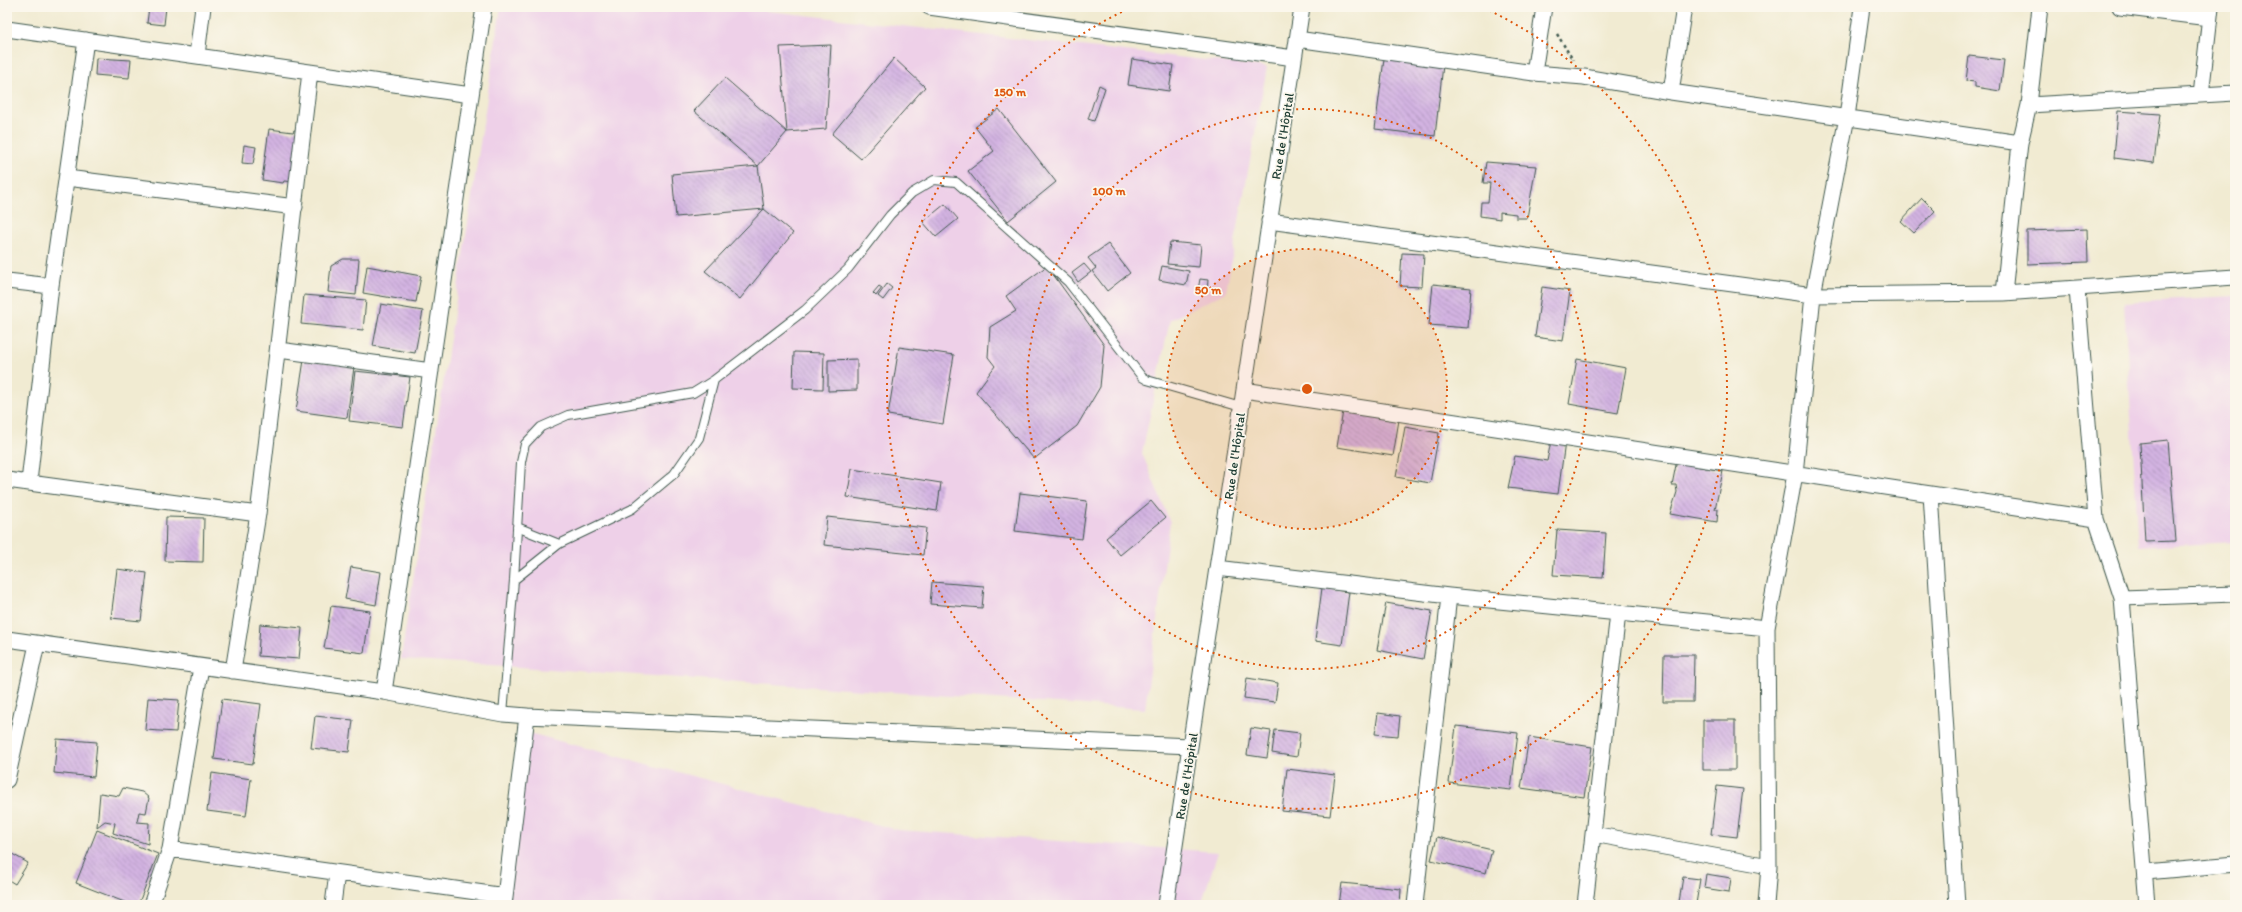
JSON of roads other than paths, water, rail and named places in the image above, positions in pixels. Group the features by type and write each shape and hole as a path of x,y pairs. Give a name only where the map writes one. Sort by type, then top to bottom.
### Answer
{"street":[{"path":"197,55 203,7"},
{"path":"384,692 484,7"},
{"path":"929,7 974,10 1294,58"},
{"name":"Rue de l'Hôpital","path":"1166,905 1302,7"},
{"path":"1671,92 1684,7"},
{"path":"1766,905 1769,866 1767,628 1796,474 1813,295 1847,117 1862,7"},
{"path":"2004,293 2020,144 2029,105 2040,7"},
{"path":"2120,7 2210,13 2201,95"},
{"path":"1534,73 1543,10"},
{"path":"7,29 471,95"},
{"path":"1297,39 1534,73 1584,77 1671,92 1847,117 2020,144"},
{"path":"29,482 51,286 86,40"},
{"path":"233,671 258,514 279,350 310,72"},
{"path":"2029,105 2235,93"},
{"path":"67,178 295,207"},
{"path":"1269,221 1813,295 2004,293 2235,277"},
{"path":"7,281 51,286"},
{"path":"2077,289 2096,519 2122,598 2146,872 2147,905"},
{"path":"279,350 430,371"},
{"path":"1244,390 2096,519"},
{"path":"7,480 258,514"},
{"path":"1931,494 1957,905"},
{"path":"1217,568 1449,596 1767,628"},
{"path":"2122,598 2235,594"},
{"path":"1415,905 1449,596"},
{"path":"1585,905 1618,613"},
{"path":"7,639 384,692 503,714 1190,746"},
{"path":"7,780 37,644"},
{"path":"151,905 170,848 201,667"},
{"path":"170,848 504,900 527,716"},
{"path":"1593,834 1769,866"},
{"path":"2146,872 2235,864"},
{"path":"333,905 337,873"}],"lane":[{"path":"503,714 514,580 520,462 526,444 541,427 568,415 693,393 714,380 806,310 848,269 895,210 912,193 934,180 956,182 1068,282 1142,377 1241,407"},
{"path":"514,580 559,544 632,509 674,474 698,438 714,380"},
{"path":"517,527 559,544"}]}
